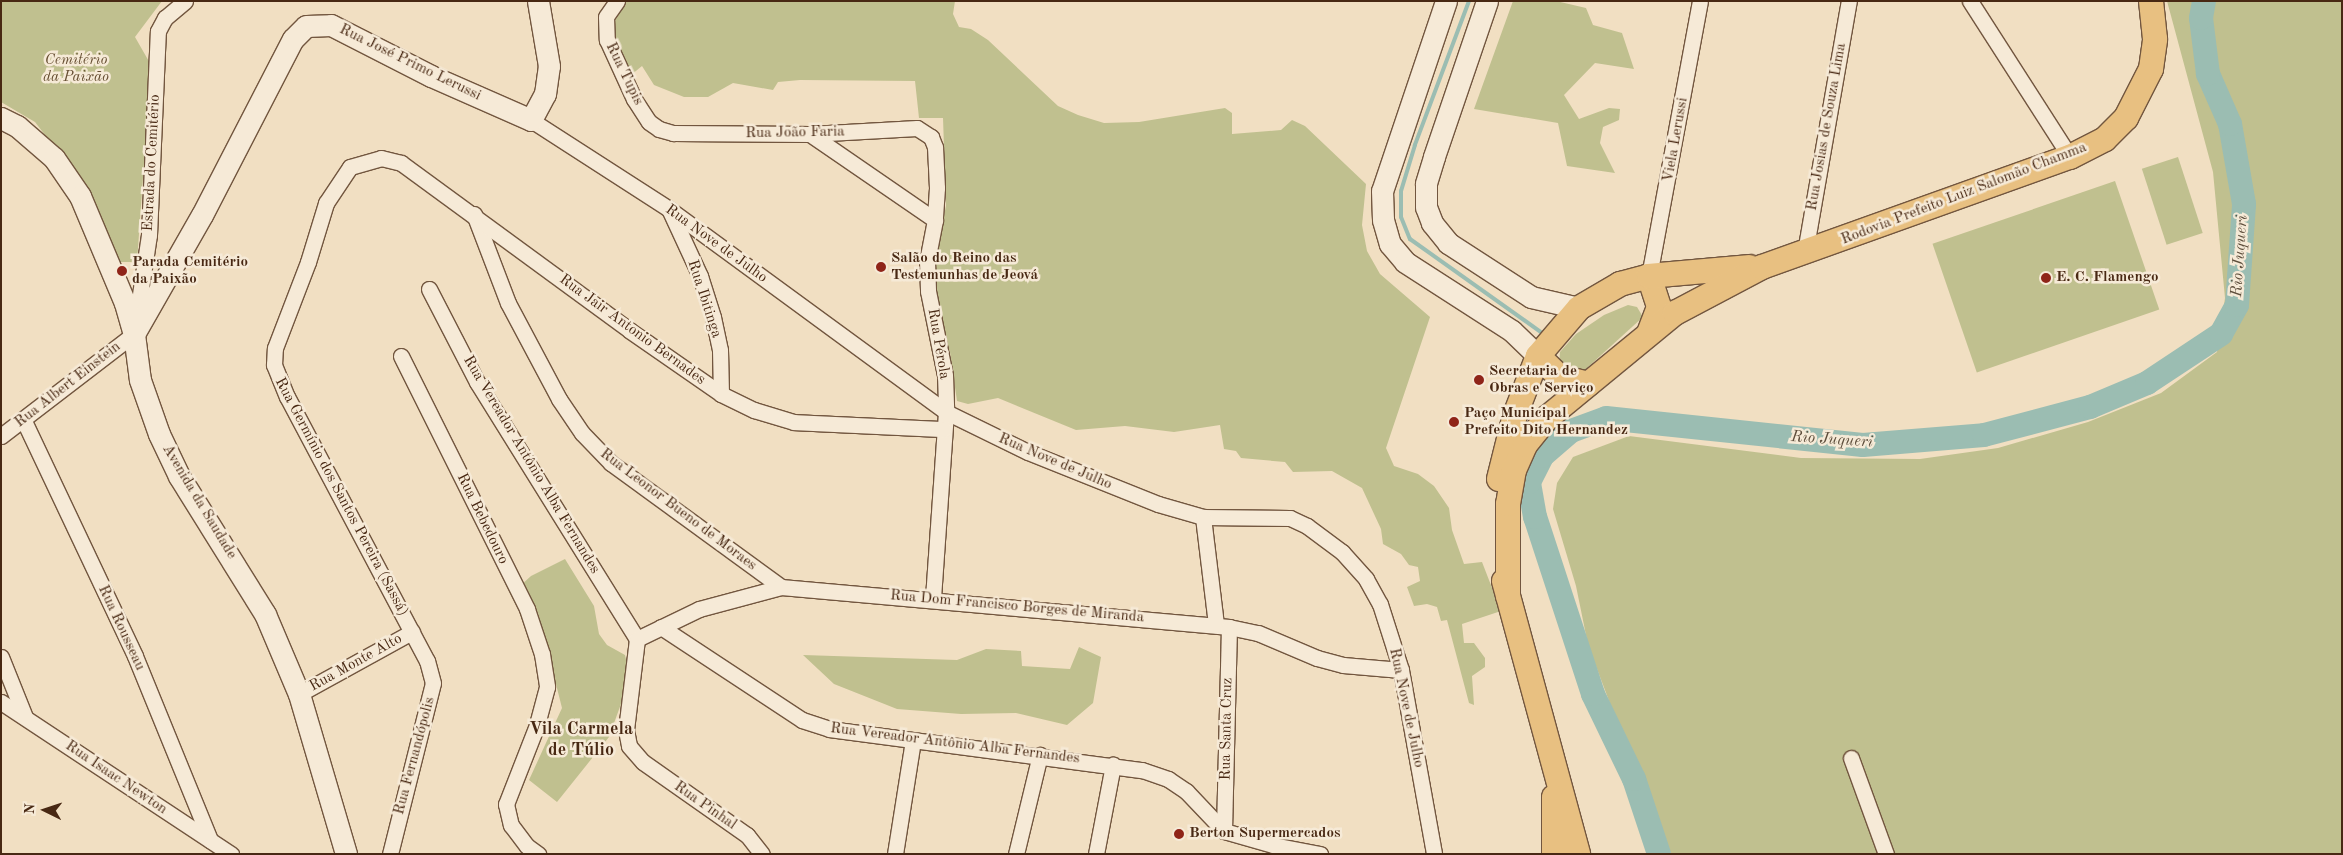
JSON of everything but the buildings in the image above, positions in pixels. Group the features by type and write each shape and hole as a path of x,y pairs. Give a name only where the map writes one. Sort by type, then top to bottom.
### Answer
{"main road":[{"name":"Rodovia Prefeito Luiz Salomão Chamma","path":"1508,596 1508,504 1514,470 1525,445 1547,418 1650,331 1701,297 1762,266 2070,157 2105,139 2126,118 2141,94 2151,69 2155,39 2151,1"},
{"name":"Rodovia Prefeito Luiz Salomão Chamma","path":"1578,854 1496,548 1495,511 1499,473 1515,415 1538,356 1579,308 1620,284 1648,276 1762,266"},
{"path":"1648,276 1659,307 1650,331"},
{"path":"1538,356 1560,377 1588,384"},
{"name":"Rodovia Prefeito Luiz Salomão Chamma","path":"1548,746 1556,818 1554,854"}],"street":[{"name":"Estrada do Cemitério","path":"134,334 149,235 158,31 165,18 185,1"},
{"path":"530,120 545,94 549,66 538,1"},
{"name":"Rua Tupis","path":"617,1 606,17 607,40 634,99 649,122 673,133"},
{"path":"1446,1 1382,191 1383,220 1390,244 1405,262 1512,331 1538,356"},
{"path":"1487,1 1426,184 1426,207 1432,223 1448,243 1531,297 1579,308"},
{"name":"Rua Josias de Souza Lima","path":"1805,252 1849,1"},
{"path":"1970,1 2070,157"},
{"name":"Viela Lerussi","path":"1648,276 1700,2"},
{"name":"Rua José Primo Lerussi","path":"134,334 202,215 293,39 306,26 331,25 431,76 530,120"},
{"name":"Avenida da Saudade","path":"1,118 17,126 54,158 80,196 113,272 134,334 140,380 159,434 179,476 262,608 300,694 346,854"},
{"name":"Rua Nove de Julho","path":"530,120 669,209 946,412 1028,452 1158,504 1203,517 1290,518 1307,526 1342,552 1366,579 1380,604 1401,670 1434,854"},
{"name":"Rua João Faria","path":"673,133 810,134 917,128"},
{"name":"Rua Pérola","path":"917,128 926,131 935,147 935,220 927,261 928,291 942,356 946,412 933,599"},
{"path":"810,134 935,220"},
{"name":"Rua Jair Antonio Bernades","path":"350,167 381,158 400,163 474,214 629,330 721,394 754,410 785,420 944,429"},
{"name":"Rua Germínio dos Santos Pereira (Sassá)","path":"350,167 326,203 308,262 275,348 274,365 287,397 412,632"},
{"name":"Rua Ibitinga","path":"669,209 700,276 713,318 720,350 721,394"},
{"name":"Rua Leonor Bueno de Moraes","path":"474,214 508,303 559,399 582,433 611,463 781,588"},
{"name":"Rua Vereador Antônio Alba Fernandes","path":"429,289 477,382 637,640"},
{"name":"Rua Albert Einstein","path":"1,436 24,421 134,334"},
{"name":"Rua Bebedouro","path":"401,356 527,609 542,654 547,687 537,725 506,804 511,825 527,846 538,854"},
{"name":"Rua Rousseau","path":"24,421 135,656 210,840"},
{"name":"Rua Santa Cruz","path":"1203,517 1222,626 1224,832"},
{"name":"Rua Dom Francisco Borges de Miranda","path":"637,640 699,609 781,588 933,599 1222,626 1258,633 1326,661 1401,670"},
{"name":"Rua Vereador Antônio Alba Fernandes","path":"661,627 802,720 829,729 1040,754 1113,766 1168,779 1186,791 1224,832"},
{"name":"Rua Monte Alto","path":"300,694 412,632"},
{"name":"Rua Fernandópolis","path":"392,850 433,683 412,632"},
{"name":"Rua Pinhal","path":"637,640 626,730 629,746 643,762 747,835 762,854"},
{"path":"1,657 25,717"},
{"name":"Rua Isaac Newton","path":"1,702 231,854"},
{"path":"895,854 913,740"},
{"path":"1016,854 1040,754"},
{"path":"1851,758 1886,854"},
{"path":"1096,854 1113,766"},
{"path":"1224,832 1272,850 1320,854"}],"green space":[{"name":"Cemitério da Paixão","path":"1,1 162,1 135,37 151,65 137,262 120,262 90,193 35,122 1,102"},
{"path":"625,1 955,1 953,14 959,27 971,29 988,40 1058,106 1078,115 1104,123 1139,122 1225,108 1232,113 1232,134 1281,130 1292,120 1305,126 1366,184 1362,225 1367,251 1380,274 1430,317 1386,448 1394,466 1418,474 1434,486 1449,508 1452,530 1464,564 1482,562 1501,611 1462,624 1464,643 1474,643 1485,658 1485,667 1472,676 1474,705 1469,703 1447,620 1441,621 1437,607 1427,604 1414,606 1407,587 1420,581 1418,567 1409,565 1401,554 1383,544 1381,529 1362,488 1332,471 1293,472 1285,462 1241,458 1236,451 1224,449 1220,425 1174,432 1125,426 1076,430 998,398 968,404 957,401 950,352 935,316 934,262 946,206 943,118 919,118 915,81 800,80 778,82 773,90 733,83 708,97 684,97 654,85 642,66 631,75 614,34 615,21"},
{"path":"1513,1 1556,1 1586,8 1593,25 1622,33 1634,69 1595,63 1564,95 1579,119 1609,108 1620,109 1619,120 1603,127 1600,143 1615,173 1567,166 1558,123 1474,109"},
{"path":"2167,1 2342,1 2342,854 1671,854 1644,777 1614,714 1588,645 1576,586 1553,509 1557,483 1573,457 1629,436 1801,458 1920,459 1998,448 2088,422 2161,393 2217,352 2225,298 2213,172"},
{"path":"2178,157 2203,233 2167,245 2142,169"},
{"name":"E. C. Flamengo","path":"2115,181 2159,310 1977,372 1933,244"},
{"path":"1628,305 1637,307 1643,317 1577,377 1559,365 1560,352 1576,334 1604,315"},
{"path":"565,559 594,606 599,634 607,645 625,655 630,679 609,737 557,802 529,780 562,708 538,613 520,586 531,576"},
{"path":"1079,647 1101,657 1093,703 1067,725 1016,713 961,714 897,709 834,684 803,655 957,660 986,649 1021,651 1022,666 1070,669"}],"waterway":[{"path":"1469,1 1415,145 1401,191 1401,217 1410,239 1541,332"},
{"name":"Rio Juqueri","path":"1659,854 1634,779 1593,694 1535,517 1529,482 1542,456 1571,431 1606,418 1863,445 1984,435 2090,407 2147,383 2221,334 2237,305 2244,204 2230,124 2208,74 2201,18 2204,1"}],"place":[{"name":"Salão do Reino das Testemunhas de Jeová","path":"881,267"},
{"name":"Parada Cemitério da Paixão","path":"122,271"},
{"name":"E. C. Flamengo","path":"2046,278"},
{"name":"Secretaria de Obras e Serviço","path":"1479,380"},
{"name":"Paço Municipal Prefeito Dito Hernandez","path":"1454,422"},
{"name":"Berton Supermercados","path":"1179,834"}],"district":[{"name":"Vila Carmela de Túlio","path":"581,740"}]}
